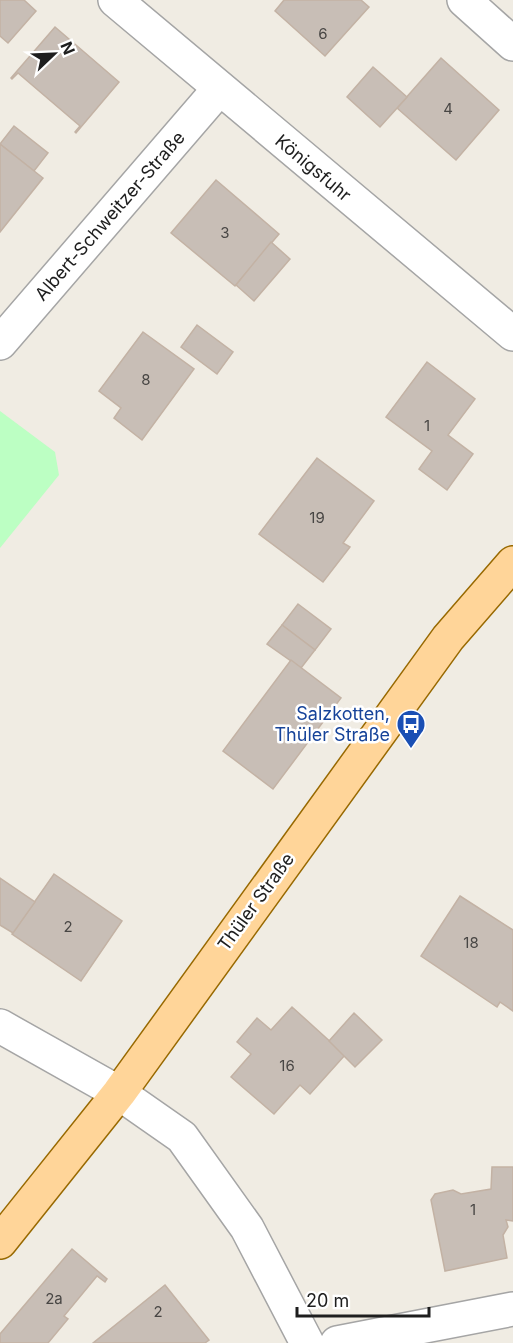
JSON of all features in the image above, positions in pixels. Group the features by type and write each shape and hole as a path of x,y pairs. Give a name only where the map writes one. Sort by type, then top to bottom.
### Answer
{"main road":[{"name":"Thüler Straße","path":"0,1242 119,1093 448,638 513,563"}],"street":[{"name":"Königsfuhr","path":"115,0 513,334"},
{"path":"464,0 513,44"},
{"name":"Albert-Schweitzer-Straße","path":"0,343 219,89"},
{"path":"0,1026 119,1093 182,1137 247,1228 307,1343"},
{"path":"337,1343 513,1309"}],"green space":[{"path":"0,411 55,452 59,475 0,548"}],"building":[{"path":"0,0 24,0 36,11 8,43 0,36"},
{"path":"284,0 361,0 369,7 325,56 275,11"},
{"path":"55,27 119,82 76,133 80,126 18,73 11,78"},
{"path":"441,58 499,110 456,160 397,108"},
{"path":"373,67 407,97 380,127 347,97"},
{"path":"14,126 48,153 34,171 0,144"},
{"path":"0,144 43,178 0,232"},
{"path":"216,180 279,234 235,286 171,233"},
{"path":"271,242 290,259 254,301 236,285"},
{"path":"197,325 233,352 217,374 181,347"},
{"path":"143,332 194,369 142,440 114,418 121,408 99,391"},
{"path":"427,362 475,399 448,435 473,454 447,490 419,469 432,451 386,417"},
{"path":"317,458 374,501 343,543 350,547 323,582 259,534"},
{"path":"298,604 331,629 315,650 282,625"},
{"path":"282,625 315,650 301,668 267,644"},
{"path":"291,660 341,698 273,789 223,751"},
{"path":"54,874 122,921 81,981 12,934"},
{"path":"0,878 35,902 13,933 0,925"},
{"path":"460,896 513,930 513,1011 500,1002 497,1007 421,956"},
{"path":"292,1007 345,1055 310,1094 300,1085 274,1114 231,1077 251,1054 237,1042 257,1018 271,1030"},
{"path":"354,1013 382,1040 355,1067 329,1041"},
{"path":"492,1167 513,1167 513,1221 506,1220 508,1227 503,1235 507,1258 445,1271 431,1200 435,1194 453,1190 461,1194 491,1189"},
{"path":"72,1249 107,1279 105,1282 97,1276 64,1316 68,1319 48,1343 0,1343 0,1334"},
{"path":"165,1285 209,1340 205,1343 93,1343"}],"place":[{"name":"Salzkotten, Thüler Straße","path":"411,750"}]}
